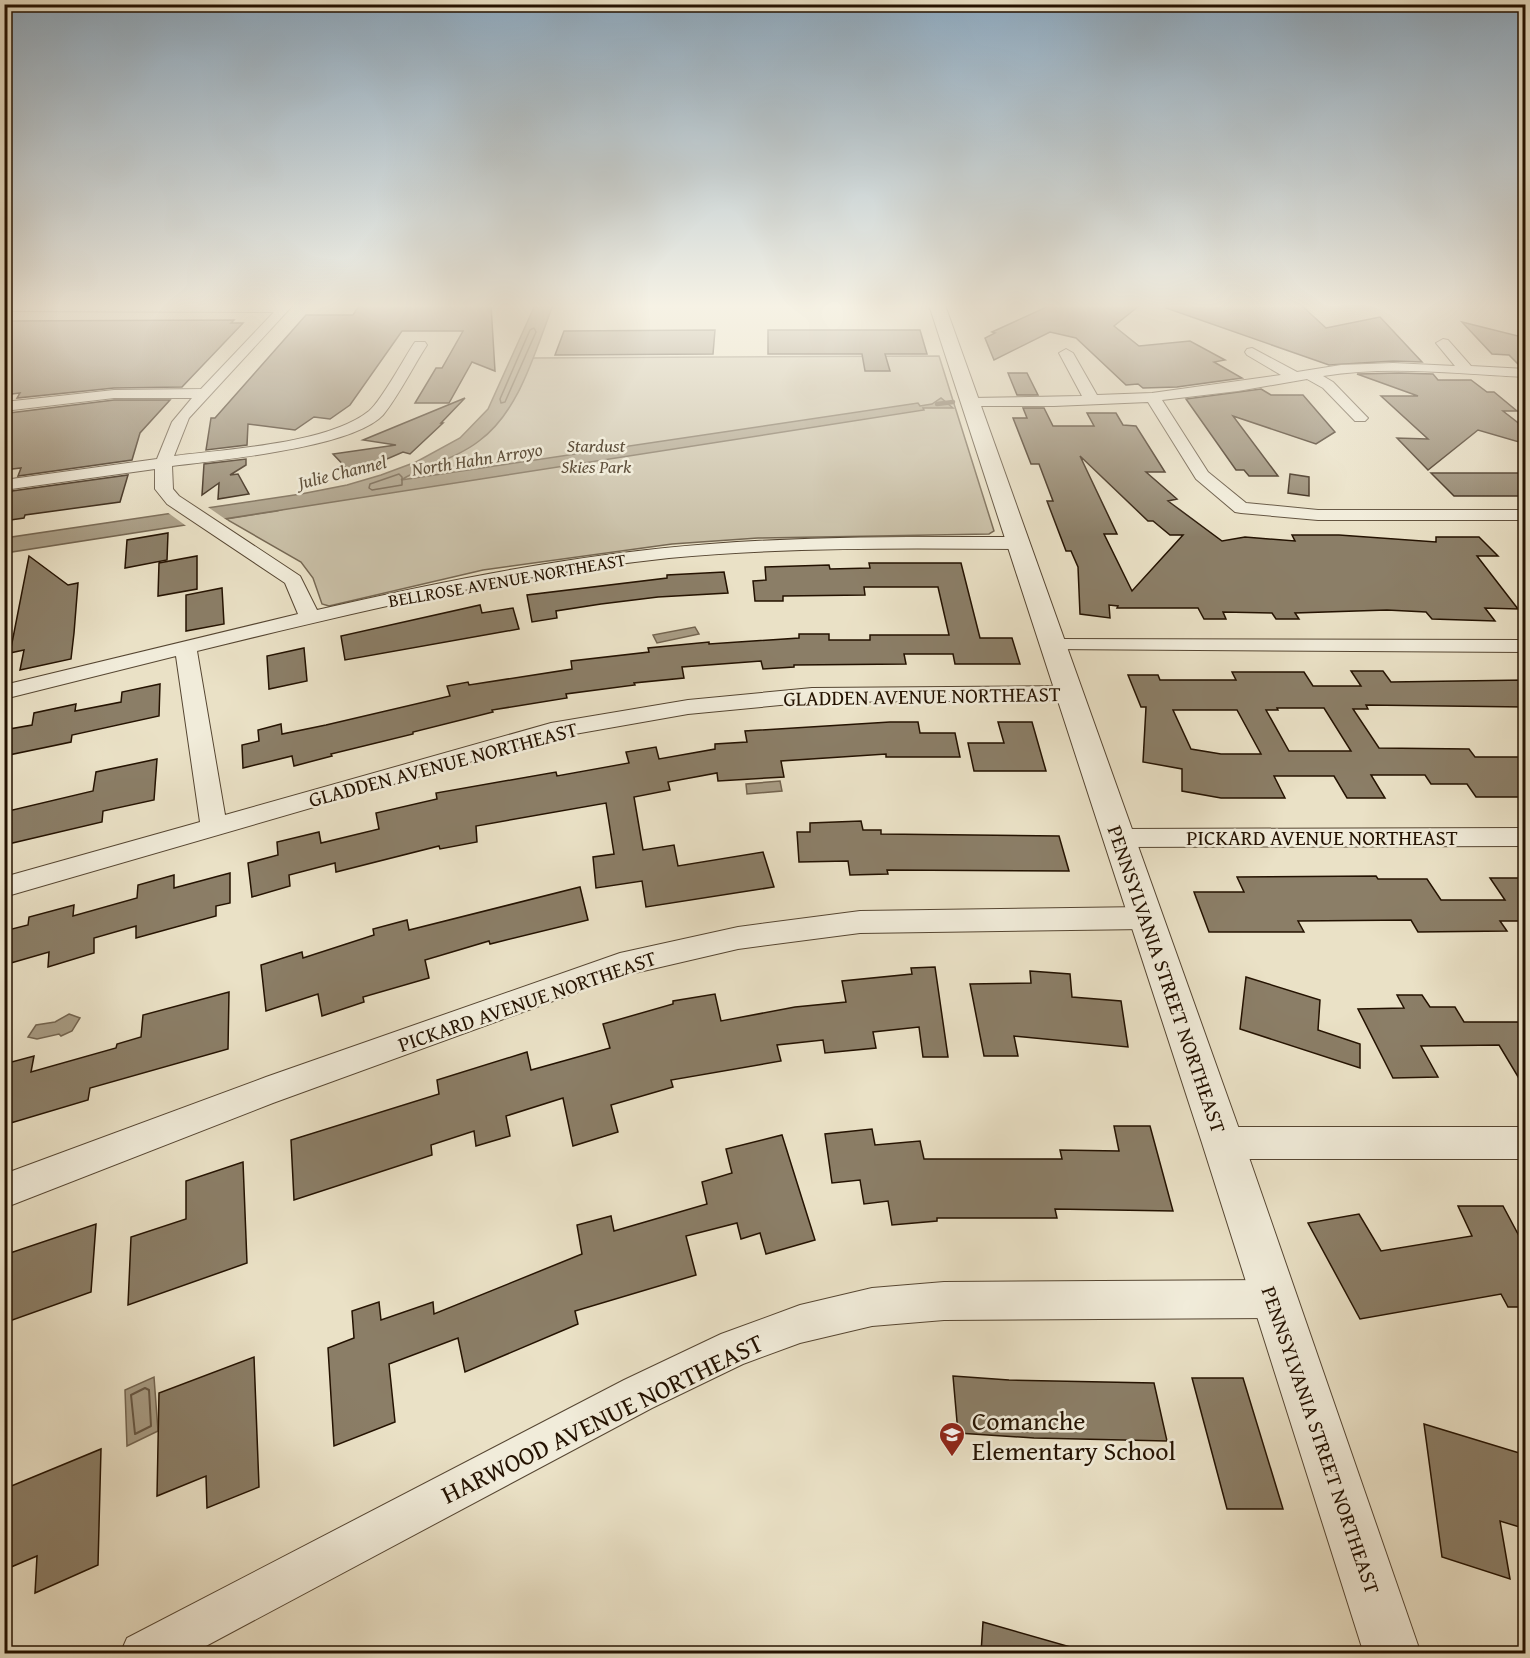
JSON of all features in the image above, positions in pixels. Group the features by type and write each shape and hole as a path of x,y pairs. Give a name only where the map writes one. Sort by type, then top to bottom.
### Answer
{"street":[{"path":"215,382 177,426 166,463 163,478 164,489 173,500 293,580 310,618"},
{"path":"4,485 320,439 363,422 377,412 397,382"},
{"name":"PENNSYLVANIA STREET NORTHEAST","path":"964,382 1223,1143 1393,1653"},
{"path":"1082,382 1092,400"},
{"path":"971,402 1152,397 1262,382"},
{"path":"1321,382 1328,385 1360,418"},
{"path":"4,407 114,394 205,393"},
{"path":"1152,397 1202,475 1241,508 1318,515 1526,515"},
{"name":"BELLROSE AVENUE NORTHEAST","path":"4,692 452,586 576,565 666,554 813,543 1019,543"},
{"path":"1054,645 1526,646"},
{"path":"186,650 214,827"},
{"name":"GLADDEN AVENUE NORTHEAST","path":"4,887 551,731 688,707 813,695 1071,693"},
{"name":"PICKARD AVENUE NORTHEAST","path":"1119,838 1526,837"},
{"name":"PICKARD AVENUE NORTHEAST","path":"4,1191 266,1091 620,965 738,938 860,922 1145,918"},
{"path":"1223,1143 1526,1143"},
{"name":"HARWOOD AVENUE NORTHEAST","path":"143,1653 638,1394 735,1348 800,1324 872,1307 944,1301 1274,1299"}],"green space":[{"name":"Stardust Skies Park","path":"522,382 947,382 994,531 989,534 758,538 672,544 483,570 329,606 322,604 313,578 301,562 226,519 277,511 444,462 519,390"}],"water":[{"path":"500,382 523,382 505,414 479,441 401,480 918,403 920,406 932,404 941,398 953,408 923,408 924,410 5,553 5,538 301,494 347,485 381,475 416,462 460,438 488,409"},
{"path":"695,627 699,634 657,643 653,635"},
{"path":"780,781 782,791 747,794 746,784"},
{"path":"69,1014 80,1018 72,1031 61,1036 59,1034 37,1039 28,1037 36,1025 55,1022"},
{"path":"154,1377 158,1431 127,1446 125,1390"}],"pier":[{"path":"205,505 228,521 189,528 167,512"}],"building":[{"path":"4,382 186,382 182,387 114,388 17,398 20,393 4,395"},
{"path":"246,382 366,382 350,405 330,419 314,417 295,430 248,424 247,445 206,450 211,418 215,418"},
{"path":"427,382 461,382 449,403 415,403"},
{"path":"1012,382 1032,382 1038,395 1017,395"},
{"path":"1123,382 1210,382 1177,387 1143,388 1138,384 1126,385"},
{"path":"1380,382 1474,382 1487,392 1494,392 1517,411 1503,411 1526,429 1526,444 1478,430 1428,470 1397,438 1428,439 1381,396 1418,396"},
{"path":"1261,389 1271,395 1303,395 1335,432 1316,444 1233,416 1278,476 1249,476 1244,470 1236,470 1186,399"},
{"path":"465,398 441,423 443,423 410,454 403,452 352,474 333,454 396,445 363,440"},
{"path":"114,400 170,400 140,433 132,460 18,476 21,468 4,470 4,421 9,413"},
{"path":"1023,408 1044,408 1053,426 1094,426 1087,413 1116,413 1123,425 1136,426 1165,472 1146,472 1177,499 1168,501 1222,541 1245,537 1295,541 1292,535 1339,535 1436,542 1436,537 1479,537 1498,556 1477,556 1518,609 1485,608 1495,621 1432,619 1426,612 1387,610 1295,613 1299,619 1276,619 1272,613 1223,612 1226,619 1204,619 1198,608 1117,608 1118,606 1109,605 1110,618 1080,614 1078,567 1071,551 1066,551 1047,501 1053,501 1039,464 1031,464 1013,418 1027,418","holes":["1080,456 1148,521 1153,521 1170,535 1183,535 1132,591 1104,534 1117,534"]},
{"path":"246,459 246,465 230,475 238,474 249,494 218,499 219,483 202,495 204,464"},
{"path":"1431,473 1526,473 1526,496 1454,496"},
{"path":"1290,474 1309,477 1309,496 1288,493"},
{"path":"128,475 120,502 25,515 24,518 4,521 4,512 12,491"},
{"path":"168,533 167,560 125,568 127,540"},
{"path":"29,556 68,585 78,583 71,659 20,670 24,650 10,653"},
{"path":"197,556 197,589 158,596 159,563"},
{"path":"869,563 961,563 980,638 1012,638 1020,664 955,664 953,654 904,654 906,664 794,665 794,667 763,669 761,661 682,667 684,678 566,694 567,698 492,710 493,712 331,754 332,756 294,766 292,756 243,768 242,745 259,741 258,730 281,724 282,734 326,725 450,696 447,686 468,682 469,685 572,669 571,661 649,652 648,648 709,642 709,644 799,638 799,634 829,634 829,640 870,640 870,635 949,635 938,587 864,587 865,595 783,596 783,601 755,601 753,581 766,580 765,567 829,565 830,569 870,568"},
{"path":"724,572 728,593 658,597 601,604 556,611 557,618 532,622 527,595 667,578 667,575"},
{"path":"222,588 224,624 186,631 186,595"},
{"path":"480,605 482,613 513,608 519,629 345,660 341,636"},
{"path":"304,648 307,681 269,689 267,656"},
{"path":"1351,671 1383,671 1391,682 1526,680 1526,707 1366,705 1368,709 1353,709 1379,748 1469,749 1475,757 1526,757 1526,797 1476,797 1467,784 1431,784 1425,775 1371,775 1385,798 1347,798 1334,776 1274,776 1285,798 1221,798 1182,791 1182,769 1143,762 1146,707 1141,707 1128,675 1158,675 1160,680 1236,680 1232,672 1304,672 1313,686 1361,686","holes":["1277,708 1324,708 1351,751 1289,751 1266,710 1278,710","1173,710 1237,710 1261,754 1221,754 1191,749"]},
{"path":"160,684 159,716 72,735 71,742 4,756 4,730 32,725 34,713 76,704 75,711 121,702 122,692"},
{"path":"918,722 920,733 955,733 960,757 886,757 886,754 781,761 784,777 718,781 717,773 668,782 670,790 634,797 643,850 674,845 678,866 763,852 774,887 646,907 642,881 596,888 593,857 614,854 606,803 476,826 477,842 440,849 439,846 336,872 335,863 289,875 290,886 252,897 248,863 278,855 277,842 319,832 321,843 379,829 376,813 437,799 436,793 556,772 557,776 629,763 626,752 656,747 659,759 715,749 715,744 747,742 745,731"},
{"path":"998,722 1032,722 1046,771 974,771 968,743 1004,743"},
{"path":"157,759 154,800 103,811 102,822 4,845 4,812 93,791 96,772"},
{"path":"861,821 863,830 881,830 881,834 1059,836 1069,871 887,870 888,874 850,875 848,861 799,862 797,832 810,832 810,823"},
{"path":"230,873 230,903 216,906 216,916 136,938 136,926 94,938 94,953 48,967 49,952 4,965 4,931 28,925 29,917 74,905 73,916 137,898 138,885 174,875 174,888"},
{"path":"1376,876 1378,879 1427,879 1441,900 1505,900 1490,878 1526,878 1526,931 1519,921 1500,921 1507,931 1418,932 1411,920 1298,921 1304,932 1209,932 1194,892 1244,892 1237,877"},
{"path":"580,887 588,920 490,944 489,941 425,960 429,978 363,997 364,1002 322,1016 318,994 266,1011 261,965 302,952 303,958 374,935 373,929 407,920 409,930"},
{"path":"935,967 948,1057 923,1057 919,1027 873,1032 876,1048 825,1053 823,1040 777,1045 781,1061 671,1080 673,1087 611,1105 618,1132 573,1146 563,1098 506,1116 510,1136 476,1146 474,1131 431,1145 432,1155 294,1200 291,1140 439,1094 437,1080 527,1052 531,1070 610,1048 603,1024 673,1004 673,1001 715,994 721,1021 795,1007 846,1002 842,981 912,974 911,968"},
{"path":"1030,971 1070,974 1072,997 1121,1001 1128,1047 1014,1036 1018,1056 984,1056 970,984 1031,983"},
{"path":"1246,977 1320,1000 1318,1030 1360,1044 1360,1068 1240,1029"},
{"path":"229,992 228,1049 90,1088 88,1100 4,1125 4,1064 34,1056 31,1072 116,1048 117,1044 141,1037 143,1015"},
{"path":"1397,995 1422,995 1430,1007 1455,1007 1464,1022 1526,1022 1526,1090 1499,1045 1421,1046 1438,1077 1393,1078 1358,1009 1404,1008"},
{"path":"1114,1126 1150,1126 1173,1211 1055,1209 1057,1218 937,1218 937,1221 892,1225 888,1201 864,1204 860,1180 832,1183 825,1134 872,1129 875,1145 920,1141 924,1159 1062,1159 1060,1150 1119,1151"},
{"path":"782,1135 815,1240 766,1254 760,1233 741,1239 737,1223 686,1236 696,1275 575,1311 578,1324 465,1372 458,1338 389,1364 395,1422 334,1446 328,1348 354,1338 352,1311 379,1302 381,1320 433,1302 434,1314 582,1254 577,1225 611,1216 614,1231 707,1204 702,1182 732,1173 726,1149"},
{"path":"243,1162 247,1263 128,1305 131,1237 186,1219 186,1181"},
{"path":"1458,1206 1503,1206 1526,1249 1526,1307 1508,1307 1501,1294 1360,1319 1308,1223 1359,1214 1381,1251 1472,1236"},
{"path":"96,1224 91,1292 4,1323 4,1255"},
{"path":"254,1357 259,1487 207,1508 206,1476 157,1496 159,1393"},
{"path":"953,1376 1009,1380 1154,1383 1167,1441 1034,1438 958,1433"},
{"path":"1192,1378 1243,1378 1283,1509 1227,1509"},
{"path":"1424,1424 1526,1455 1526,1529 1500,1521 1510,1579 1442,1557"},
{"path":"101,1449 98,1565 35,1593 37,1556 4,1570 4,1489"},
{"path":"983,1622 1074,1648 1073,1653 981,1653"}],"waterway":[{"name":"North Hahn Arroyo","path":"937,404 953,402"}],"place":[{"name":"Comanche Elementary School","path":"952,1458"}],"water label":[{"name":"Julie Channel","path":"342,472"}]}
